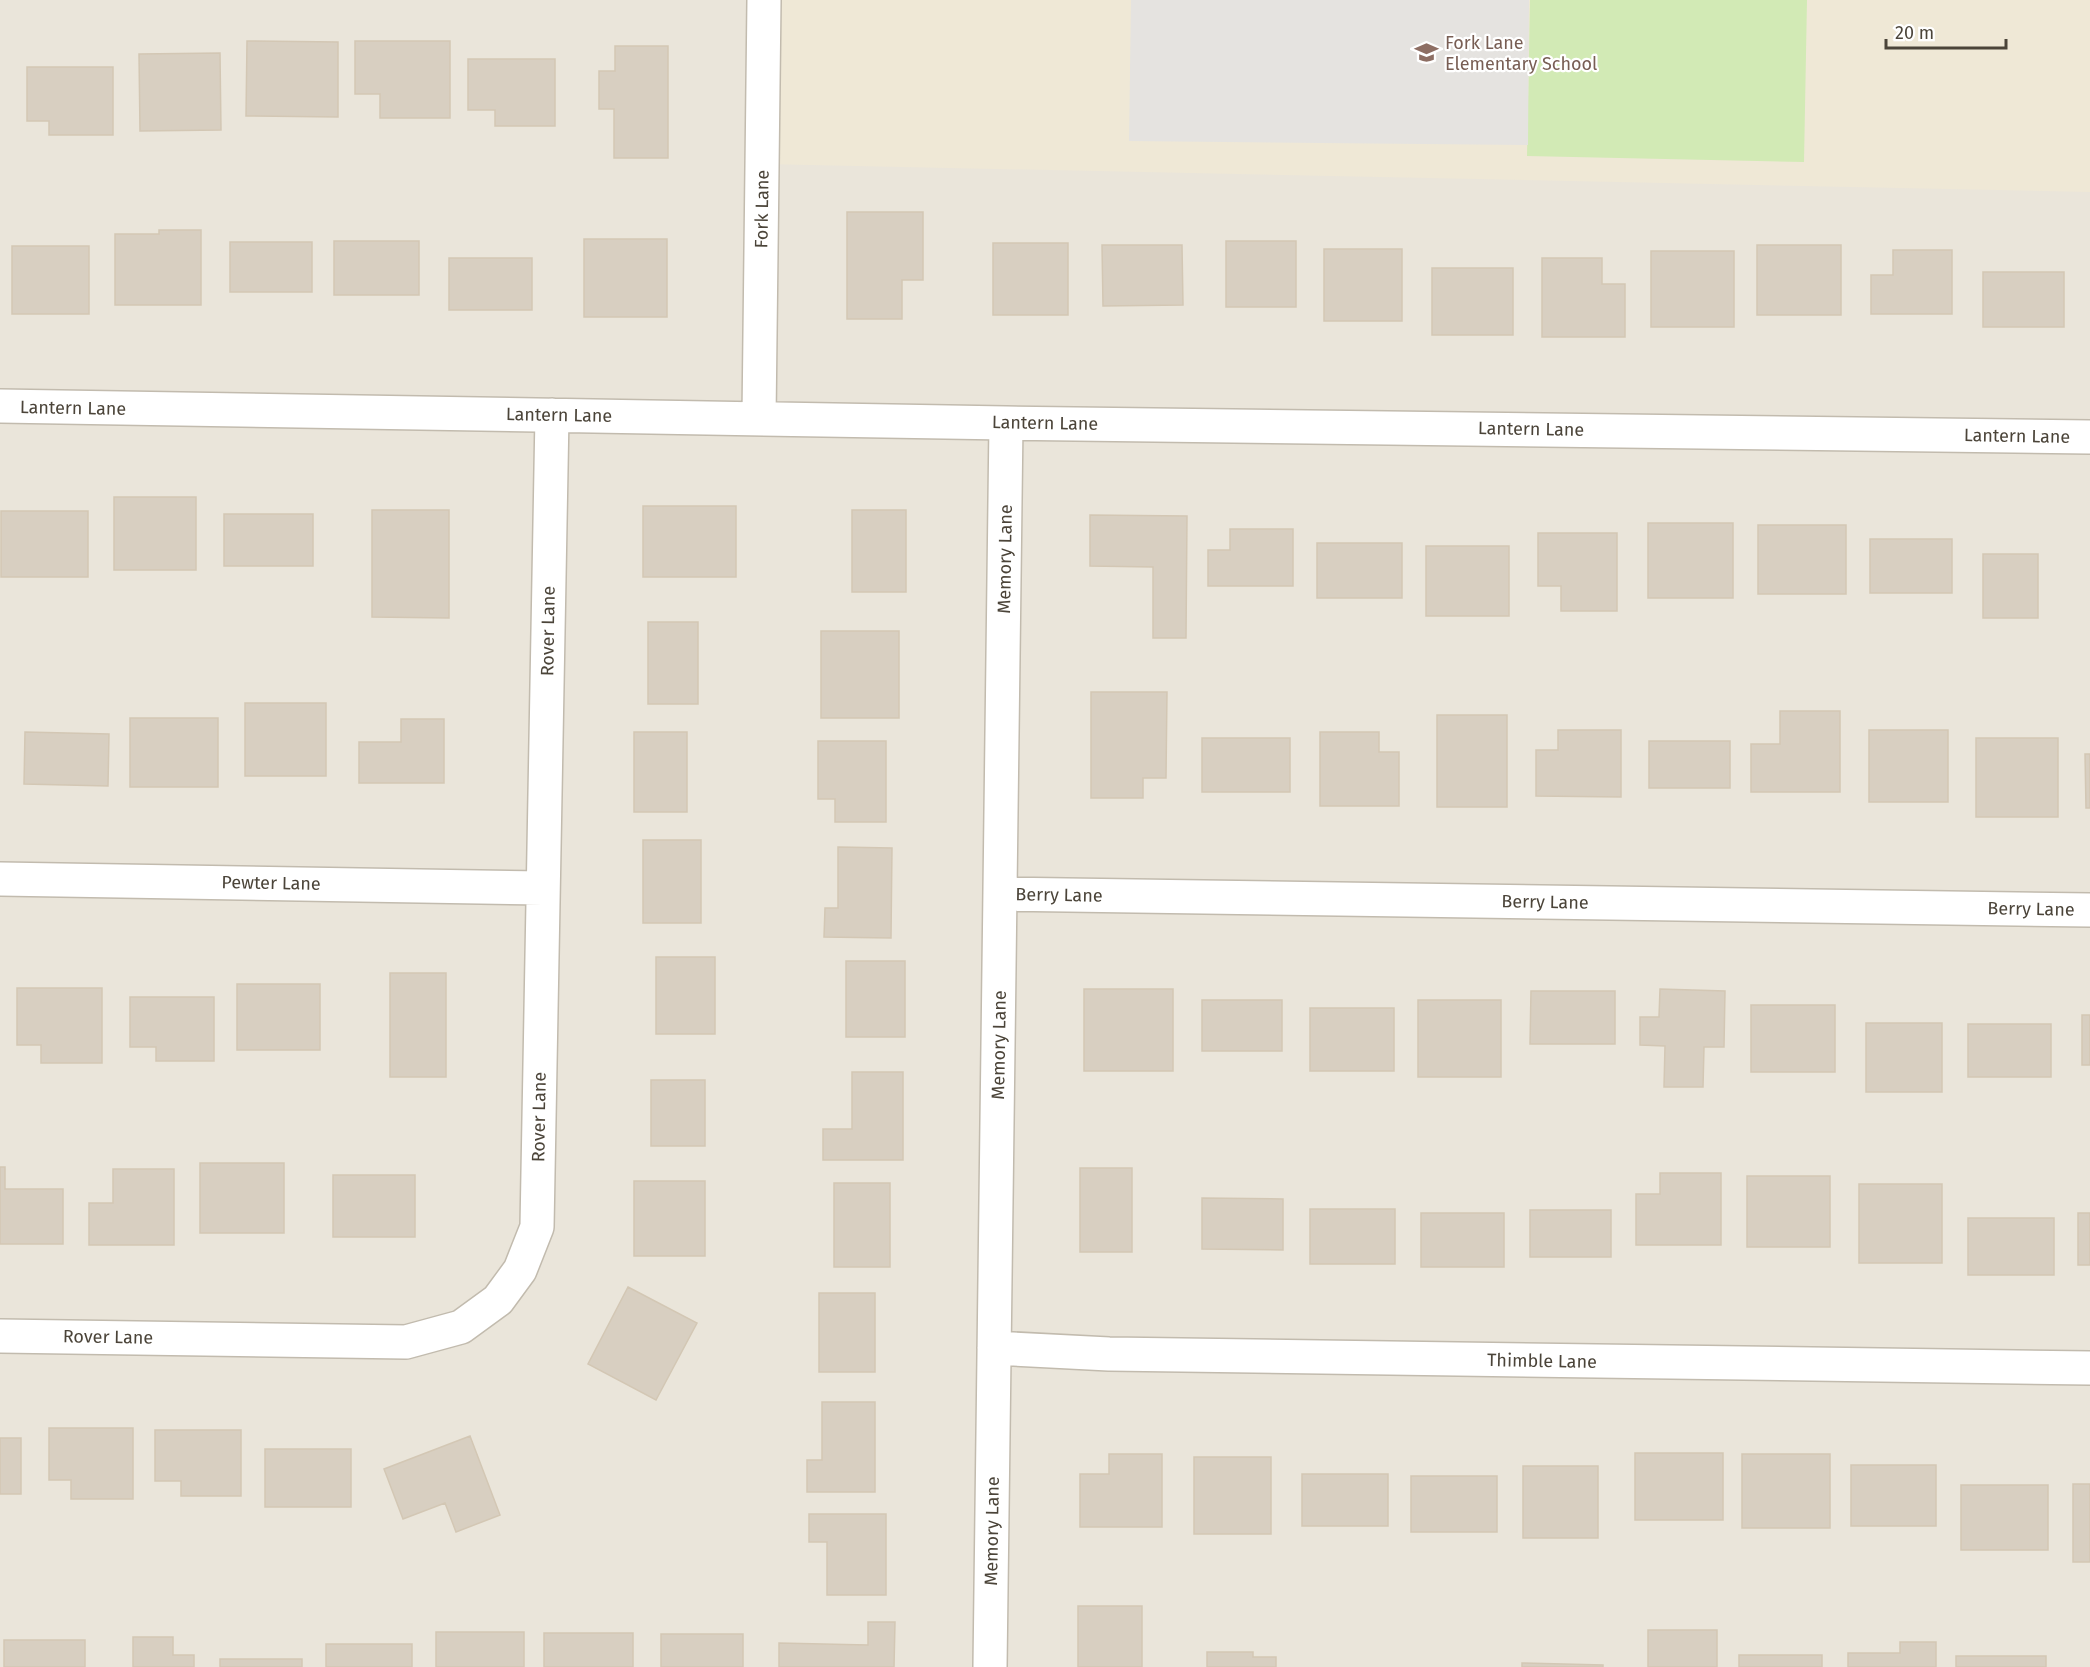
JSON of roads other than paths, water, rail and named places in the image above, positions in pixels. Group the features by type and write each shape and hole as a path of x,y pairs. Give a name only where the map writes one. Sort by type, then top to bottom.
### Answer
{"street":[{"name":"Fork Lane","path":"759,418 764,0"},
{"name":"Lantern Lane","path":"0,406 1006,423 2090,437"},
{"name":"Rover Lane","path":"0,1336 406,1342 461,1327 498,1299 520,1270 537,1227 552,415"},
{"name":"Memory Lane","path":"990,1667 1006,423"},
{"name":"Pewter Lane","path":"0,879 543,888"},
{"name":"Berry Lane","path":"1001,894 2090,910"},
{"name":"Thimble Lane","path":"994,1348 1109,1354 2090,1368"}],"place":[{"name":"Fork Lane Elementary School","path":"1427,53"}]}
